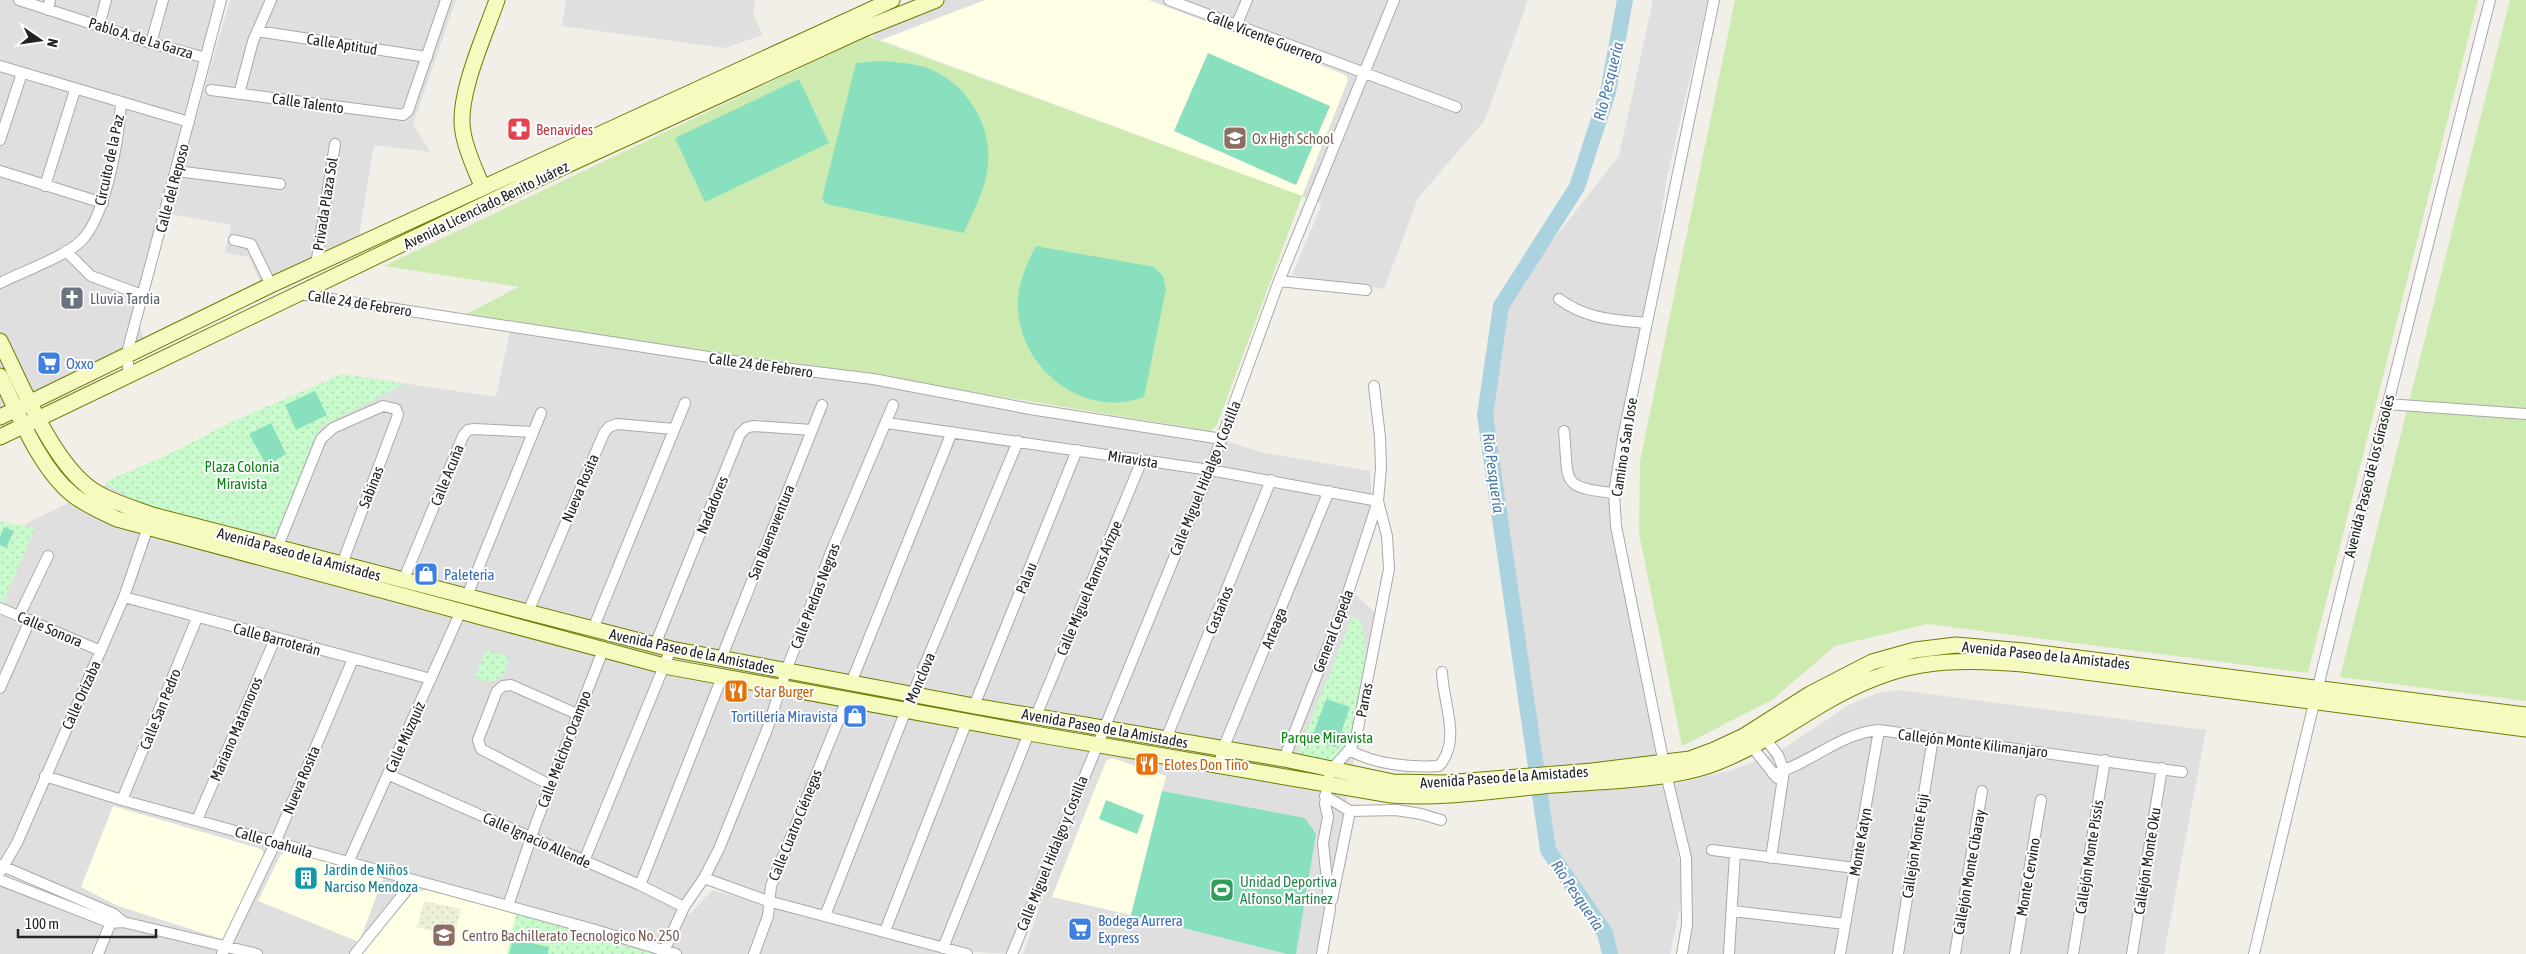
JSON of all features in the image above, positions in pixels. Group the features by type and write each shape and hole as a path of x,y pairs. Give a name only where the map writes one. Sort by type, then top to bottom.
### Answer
{"street":[{"name":"Pablo A. de La Garza","path":"19,0 49,5 99,26 206,58"},
{"path":"99,26 106,0"},
{"path":"152,43 163,0"},
{"name":"Calle del Reposo","path":"129,376 127,354 221,0"},
{"path":"239,94 257,31 270,0"},
{"path":"427,57 446,0"},
{"path":"482,186 465,144 462,113 469,82 497,0"},
{"name":"Avenida Licenciado Benito Juárez","path":"0,417 270,285 543,158 892,0"},
{"name":"Avenida Licenciado Benito Juárez","path":"0,437 552,172 866,28 936,0"},
{"name":"Calle Vicente Guerrero","path":"1169,0 1456,108"},
{"path":"1236,26 1246,0"},
{"name":"Calle Miguel Hidalgo y Costilla","path":"1012,954 1103,727 1210,470 1280,281 1362,74 1394,0"},
{"name":"Camino a San Jose","path":"1682,954 1687,925 1686,858 1622,563 1616,526 1614,493 1646,322 1714,0"},
{"name":"Avenida Paseo de los Girasoles","path":"2254,954 2315,695 2490,0"},
{"name":"Calle Aptitud","path":"257,31 427,57"},
{"name":"Calle Talento","path":"211,90 393,115 405,113 427,57"},
{"path":"0,66 121,104 189,122"},
{"path":"0,140 22,73"},
{"path":"45,186 75,90"},
{"name":"Circuito de la Paz","path":"0,283 66,251 81,242 91,230 102,202 118,136 121,104"},
{"name":"Privada Plaza Sol","path":"316,265 335,144"},
{"path":"543,158 552,172"},
{"path":"0,171 102,202"},
{"path":"176,171 280,184"},
{"path":"234,240 251,244 270,285"},
{"path":"66,251 91,276 142,295"},
{"path":"1280,281 1366,290"},
{"name":"Calle 24 de Febrero","path":"299,294 767,366 874,379 1030,409 1222,438"},
{"path":"1560,299 1569,306 1601,319 1646,322"},
{"name":"Avenida Paseo de la Amistades","path":"0,341 56,449 72,472 87,486 150,521 438,597 467,596 671,649 974,706 1284,759 1331,770 1363,783"},
{"name":"Avenida Paseo de la Amistades","path":"0,376 16,410 58,480 72,494 117,519 150,521 278,546 321,567 342,564 403,581 438,597 462,611 664,666 1029,733 1220,765 1326,791 1363,783 1436,783 1593,777 1665,768 1692,770 1717,763 1759,744 1826,702 1871,679 1925,663 1949,661 1973,660 2022,664 2526,715"},
{"name":"Parras","path":"1322,954 1330,909 1323,843 1328,817 1326,791 1331,770 1349,750 1356,738 1389,569 1387,536 1378,501 1381,468 1374,386"},
{"path":"593,629 685,404"},
{"path":"2387,404 2526,414"},
{"name":"San Buenaventura","path":"721,659 822,405"},
{"name":"Calle Piedras Negras","path":"664,950 684,907 704,878 745,786 786,671 832,552 893,405"},
{"name":"Sabinas","path":"278,546 320,439 333,428 383,406 396,409 398,415 342,564"},
{"path":"467,596 541,413"},
{"name":"Miravista","path":"887,423 1210,470 1378,501"},
{"name":"Nueva Rosita","path":"528,612 604,433 609,427 617,424 674,429"},
{"name":"Nadadores","path":"655,645 740,434 746,428 752,426 812,430"},
{"name":"Calle Acuña","path":"403,581 463,436 468,430 533,432"},
{"path":"1564,431 1568,476 1572,484 1582,490 1614,493"},
{"path":"851,683 952,432"},
{"name":"Monclova","path":"825,916 906,710 1018,441"},
{"name":"Palau","path":"974,706 1077,450"},
{"name":"Calle Miguel Ramos Arizpe","path":"1036,716 1142,460"},
{"name":"Castaños","path":"1166,739 1271,480"},
{"name":"Arteaga","path":"1220,765 1223,749 1329,491"},
{"name":"General Cepeda","path":"1284,759 1342,611 1378,501"},
{"name":"Calle Orizaba","path":"1,868 17,843 124,597 150,521"},
{"path":"19,616 48,556"},
{"name":"Calle Barroterán","path":"124,597 431,679"},
{"name":"Calle Sonora","path":"0,608 101,650"},
{"name":"Calle Múzquiz","path":"348,863 462,611"},
{"name":"Calle San Pedro","path":"122,800 197,618"},
{"path":"0,688 30,620"},
{"path":"549,636 556,620"},
{"name":"Mariano Matamoros","path":"197,820 275,638"},
{"name":"Avenida Paseo de la Amistades","path":"1665,768 1714,750 1761,726 1825,686 1872,662 1915,650 1945,646 2024,650 2526,729"},
{"path":"584,861 671,649"},
{"name":"Calle Melchor Ocampo","path":"508,906 550,785 604,650"},
{"name":"Nueva Rosita","path":"224,951 275,842 353,659"},
{"path":"1349,750 1361,757 1417,768 1438,766 1447,756 1451,737 1442,691 1442,672"},
{"path":"640,885 722,678"},
{"path":"550,785 481,749 478,740 497,691 503,686 511,685 577,714"},
{"name":"Calle Cuatro Ciénegas","path":"754,954 768,916 771,886 847,699"},
{"path":"885,931 967,721"},
{"name":"Callejón Monte Kilimanjaro","path":"1773,774 1784,771 1853,735 1879,730 2182,772"},
{"name":"Monte Katyn","path":"1840,954 1879,730"},
{"path":"942,948 1029,733"},
{"name":"Callejón Monte Fuji","path":"1898,954 1933,738"},
{"path":"1759,744 1778,756 1784,771 1771,858"},
{"path":"1759,744 1773,774 1783,784"},
{"name":"Callejón Monte Pissis","path":"2074,954 2106,760"},
{"name":"Callejón Monte Oku","path":"2132,954 2162,768"},
{"name":"Calle Ignacio Allende","path":"389,775 640,885 684,907"},
{"name":"Calle Coahuila","path":"46,776 122,800 676,954"},
{"path":"1326,791 1350,811 1396,810 1421,814 1441,820"},
{"name":"Callejón Monte Cibaray","path":"1955,954 1982,791"},
{"name":"Monte Cervino","path":"2015,954 2041,800"},
{"path":"1330,909 1350,811"},
{"path":"1712,850 1855,868"},
{"path":"1729,954 1734,853"},
{"path":"1,868 112,918"},
{"path":"704,878 768,901 967,954"},
{"path":"0,880 123,922 224,951 257,954"},
{"path":"356,954 414,881"},
{"path":"1732,911 1845,924"},
{"path":"98,954 112,918"}],"shaded area":[{"path":"0,0 223,0 140,285 140,327 147,349 0,417"},
{"path":"230,0 456,0 413,124 430,152 374,145 359,236 260,282 249,257 225,253 231,225 171,214 180,173"},
{"path":"566,0 755,0 753,15 763,35 725,48 562,26"},
{"path":"911,0 1528,0 1485,120 1418,198 1384,289 1292,275 1322,204 872,37"},
{"name":"Ox High School","path":"985,0 1149,0 1346,75 1348,80 1302,196 881,40"},
{"path":"1653,0 1708,0 1667,177 1615,503 1645,659 1684,889 1670,954 1610,954 1605,933 1548,850 1485,415 1501,306 1619,156"},
{"path":"510,331 670,356 839,378 1221,440 1265,453 1370,471 1372,507 1346,585 1381,619 1317,954 1023,954 1092,757 1009,954 943,950 706,883 685,911 447,802 690,914 712,890 946,954 0,954 0,615 69,645 74,634 3,602 35,528 23,525 342,374 496,397"},
{"path":"1898,690 2206,730 2164,954 1684,954 1687,850 1675,784 1732,770 1777,753 1849,705 1878,693"},
{"path":"1112,758 1166,776 1131,915 1052,897 1106,761"},
{"path":"113,806 261,849 264,854 228,937 222,939 118,906 81,887"},
{"path":"289,847 386,871 359,942 258,901 280,856"},
{"name":"Centro Bachillerato Tecnologico No. 250","path":"426,890 516,913 508,954 360,954 413,893"},
{"path":"424,901 461,909 454,936 417,927"}],"green space":[{"path":"1735,0 2478,0 2308,673 1928,624 1835,646 1772,700 1682,746 1639,533 1640,461"},
{"path":"2510,0 2526,0 2526,701 2340,677"},
{"path":"867,36 1302,196 1217,425 1210,431 882,377 767,363 462,316 519,287 384,266"},
{"path":"1208,53 1330,106 1296,185 1174,131"},
{"path":"879,61 925,67 940,74 966,95 982,123 987,139 987,173 980,196 964,233 826,204 822,199 856,63"},
{"path":"799,79 829,143 705,202 675,138"},
{"path":"1036,246 1154,267 1163,276 1166,289 1144,397 1121,402 1099,401 1078,395 1059,383 1042,368 1030,350 1021,329 1018,307 1023,275"},
{"name":"Plaza Colonia Miravista","path":"342,374 404,384 321,427 275,536 162,510 120,493 105,482 167,455 231,422"},
{"path":"315,391 327,415 296,430 285,405"},
{"path":"271,423 286,454 267,466 249,434"},
{"path":"0,521 35,528 3,602 0,601"},
{"path":"4,527 14,531 6,548 0,545 0,537"},
{"name":"Parque Miravista","path":"1352,617 1361,620 1367,658 1359,704 1341,764 1297,755"},
{"path":"486,650 509,657 504,674 493,683 475,677"},
{"path":"1326,699 1350,707 1336,747 1311,740"},
{"name":"Unidad Deportiva Alfonso Martínez","path":"1162,791 1305,818 1316,834 1296,954 1287,954 1131,915"},
{"path":"1106,800 1144,815 1137,834 1099,819"},
{"path":"516,913 652,954 507,954"},
{"path":"513,939 549,947 548,954 509,954"}],"waterway":[{"name":"Río Pesquería","path":"1610,954 1605,933 1548,850 1485,415 1501,306 1577,187 1608,92 1625,0"}],"place":[{"name":"Benavides","path":"519,129"},
{"name":"Ox High School","path":"1235,138"},
{"name":"Lluvia Tardia","path":"72,298"},
{"name":"Oxxo","path":"49,363"},
{"name":"Paleteria","path":"426,574"},
{"name":"Star Burger","path":"736,691"},
{"name":"Tortillería Miravista","path":"855,716"},
{"name":"Elotes Don Tino","path":"1147,764"},
{"name":"Jardin de Niños Narciso Mendoza","path":"306,878"},
{"name":"Unidad Deportiva Alfonso Martínez","path":"1222,890"},
{"name":"Bodega Aurrera Express","path":"1080,929"},
{"name":"Centro Bachillerato Tecnologico No. 250","path":"444,935"}]}
